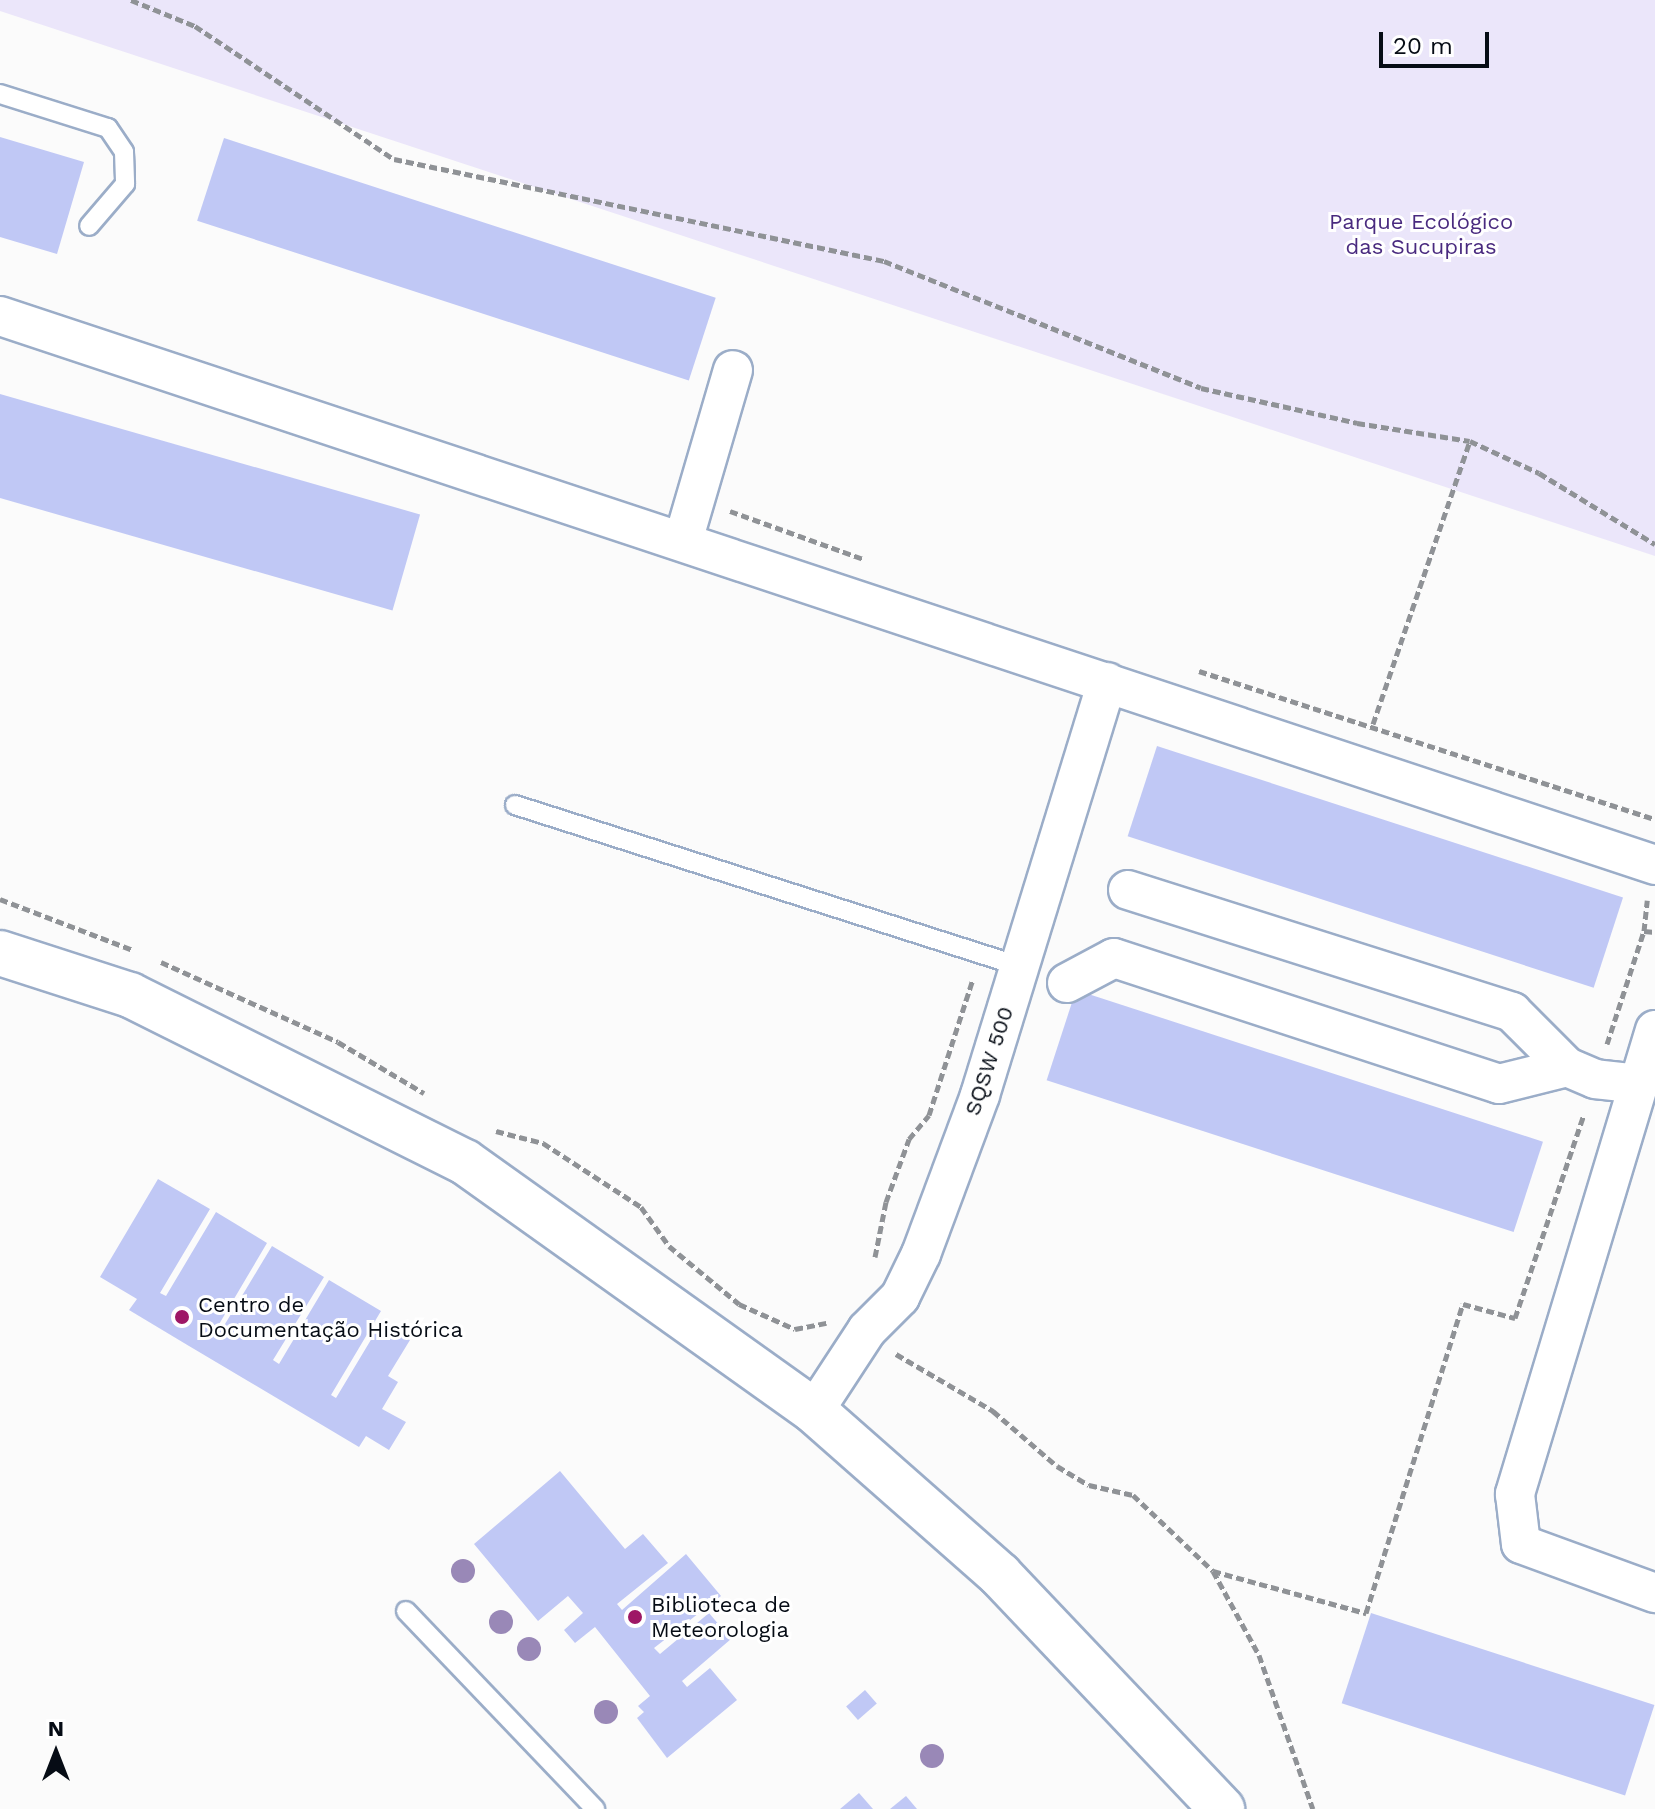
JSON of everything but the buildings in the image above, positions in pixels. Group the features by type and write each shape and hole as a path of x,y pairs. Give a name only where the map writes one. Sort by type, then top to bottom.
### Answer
{"street":[{"path":"0,316 1357,766 1648,878"},
{"path":"683,541 733,370"},
{"name":"SQSW 500","path":"814,1411 867,1330 900,1297 921,1254 980,1095 1107,682"},
{"path":"1128,890 1512,1012 1581,1073"},
{"path":"0,953 130,995 465,1162 814,1411 1000,1575 1222,1809"},
{"path":"1067,983 1114,958 1499,1084 1581,1073 1639,1084"},
{"path":"1655,1030 1515,1494 1521,1544 1655,1593"}],"lane":[{"path":"0,94 108,128 124,152 125,184 89,226"},
{"path":"515,805 1019,966"},
{"path":"406,1611 595,1809"}],"path":[{"path":"131,0 195,26 394,159 884,261 1201,388 1357,423 1470,441 1539,473 1655,544"},
{"path":"1357,766 1470,441"},
{"path":"695,499 872,562"},
{"path":"1185,666 1373,724 1655,819"},
{"path":"1213,1571 1366,1613 1463,1304 1515,1318 1581,1073 1644,931 1648,878"},
{"path":"0,899 144,954"},
{"path":"1644,931 1655,932"},
{"path":"874,1266 886,1202 909,1139 929,1115 981,953"},
{"path":"158,960 338,1042 428,1095"},
{"path":"486,1129 543,1143 641,1207 669,1246 739,1304 795,1329 832,1320"},
{"path":"885,1347 993,1411 1079,1479 1133,1495 1213,1571 1259,1655 1313,1809"}],"green space":[{"name":"Parque Ecológico das Sucupiras","path":"0,0 1655,0 1655,556 0,11"}],"place":[{"name":"Centro de Documentação Histórica","path":"182,1317"},
{"name":"Biblioteca de Meteorologia","path":"635,1617"}]}
